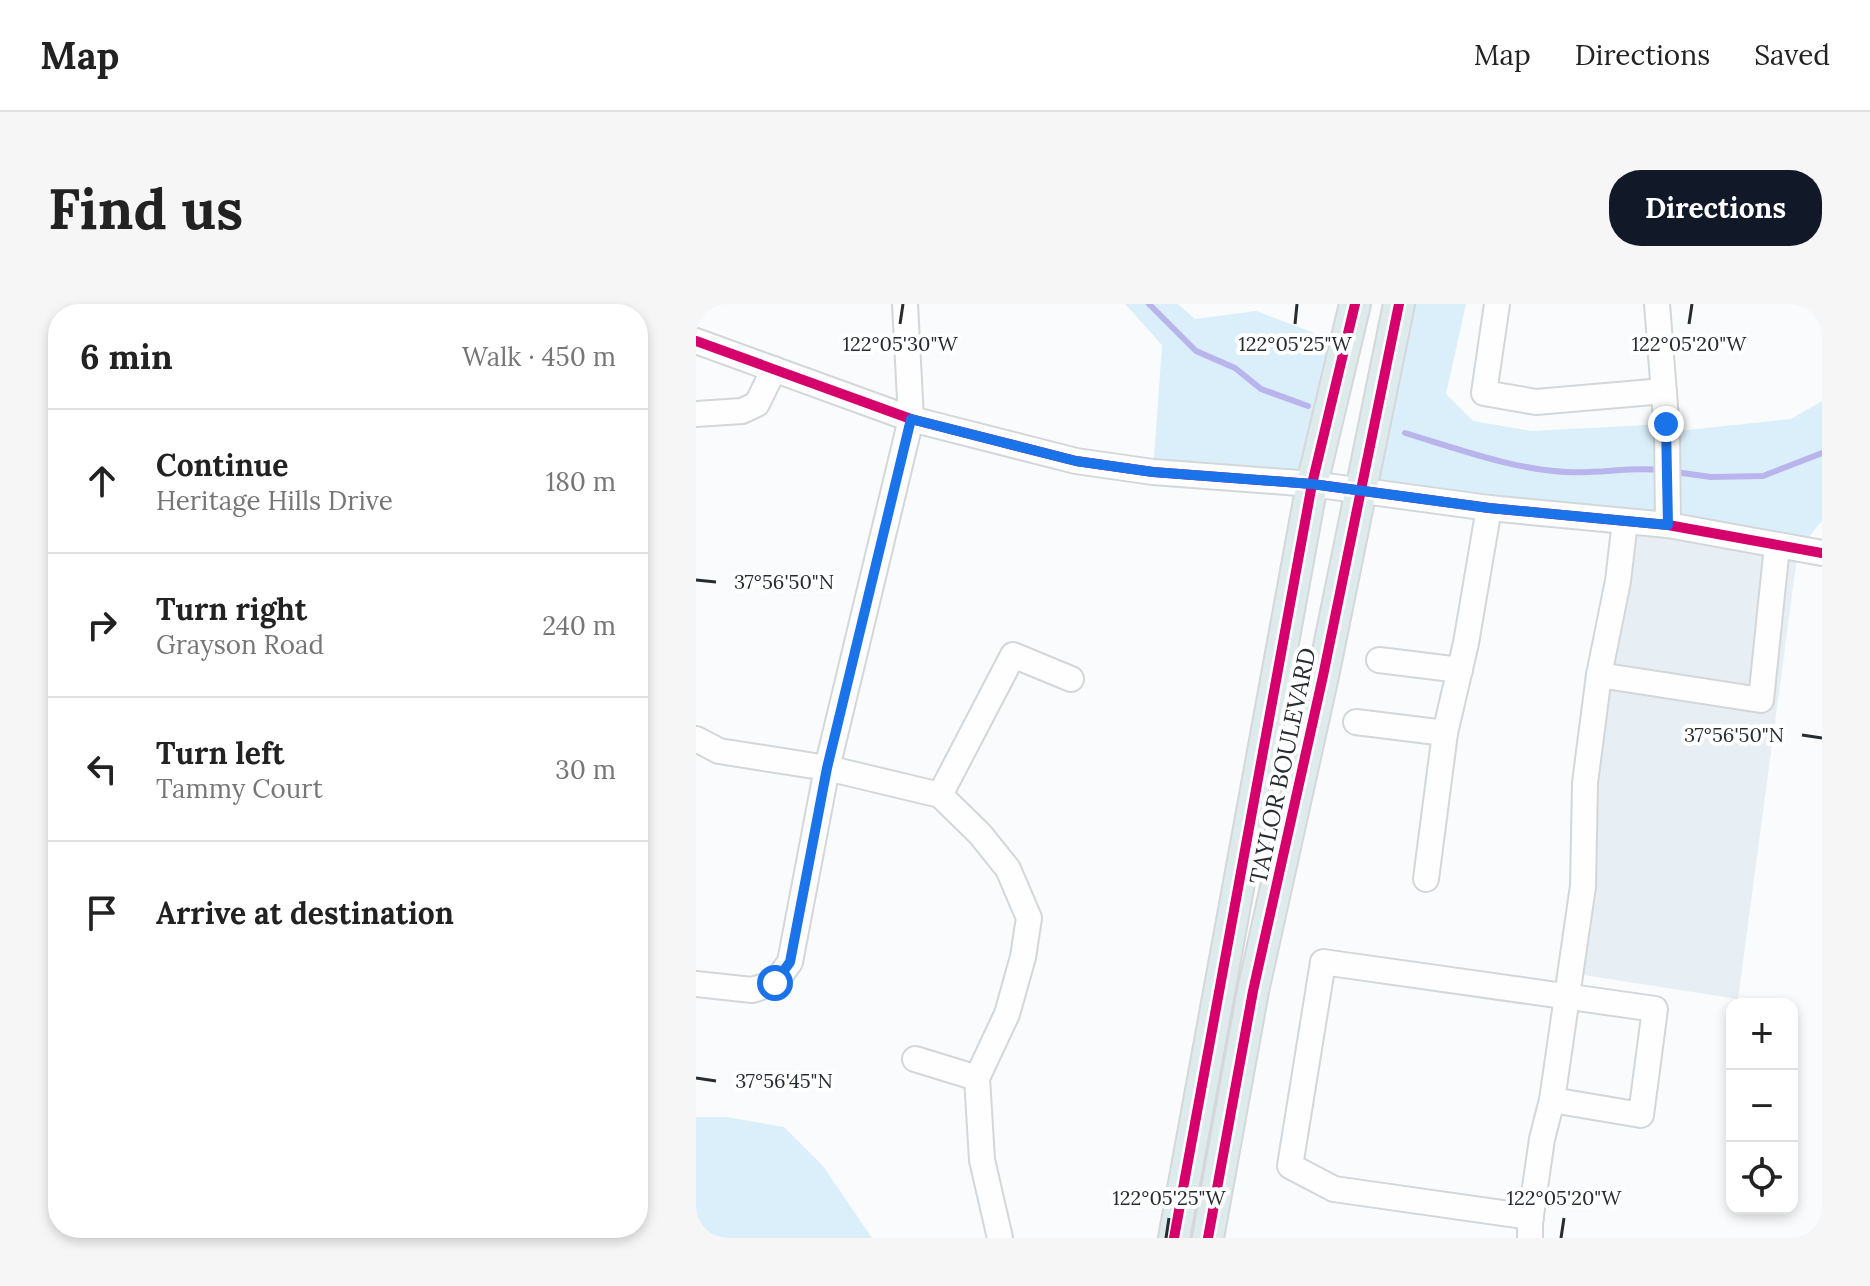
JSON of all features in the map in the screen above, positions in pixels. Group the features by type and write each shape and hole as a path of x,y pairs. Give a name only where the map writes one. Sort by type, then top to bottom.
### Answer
{"main road":[{"name":"TAYLOR BOULEVARD","path":"1174,1238 1312,484 1355,304"},
{"name":"TAYLOR BOULEVARD","path":"1208,1238 1253,991 1362,492 1399,304"}],"street":[{"path":"696,984 752,990 775,983 790,962 827,768 911,419 905,304"},
{"path":"1497,304 1484,393 1536,402 1664,391"},
{"path":"1657,304 1667,432 1668,525"},
{"path":"696,341 911,419 1076,461 1153,472 1312,484 1489,508 1668,525 1822,553"},
{"path":"696,414 742,411 757,404 774,369"},
{"path":"1426,879 1445,733 1460,670 1489,508"},
{"path":"1552,1100 1641,1115 1655,1009 1567,997 1323,962 1290,1166 1334,1189 1530,1227 1542,1139 1552,1100 1567,997 1583,886 1585,783 1599,675 1618,581 1625,521"},
{"path":"1599,675 1761,700 1777,546"},
{"path":"940,795 1013,655 1071,679"},
{"path":"1379,660 1460,670"},
{"path":"1356,722 1445,733"},
{"path":"696,739 719,751 827,768 940,795 980,834 1008,869 1029,918 1023,957 1007,1014 977,1078 982,1160 1000,1238"},
{"path":"915,1059 977,1078"}],"shaded area":[{"path":"1125,304 1178,304 1195,319 1256,311 1346,345 1312,484 1153,472 1162,345"},
{"path":"1399,304 1466,304 1446,394 1473,421 1532,431 1666,424 1667,432 1791,419 1822,401 1822,521 1798,550 1362,492"},
{"path":"1625,521 1798,550 1738,998 1583,975 1572,964"},
{"path":"696,1117 726,1117 784,1127 823,1166 872,1238 696,1238"}],"waterway":[{"path":"1149,304 1196,351 1235,368 1261,389 1308,406"},
{"path":"1405,433 1485,457 1547,470 1660,470"},
{"path":"1675,472 1711,477 1763,476 1822,453"}],"cycle path":[{"path":"1174,1238 1312,484 1355,304"},
{"path":"1208,1238 1253,991 1323,676 1399,304"},
{"path":"696,341 911,419 1076,461 1153,472 1312,484 1489,508 1668,525 1822,553"}],"route":[{"path":"775,983 790,962 827,768 911,419 1076,461 1153,472 1312,484 1489,508 1668,525 1666,424"}]}
